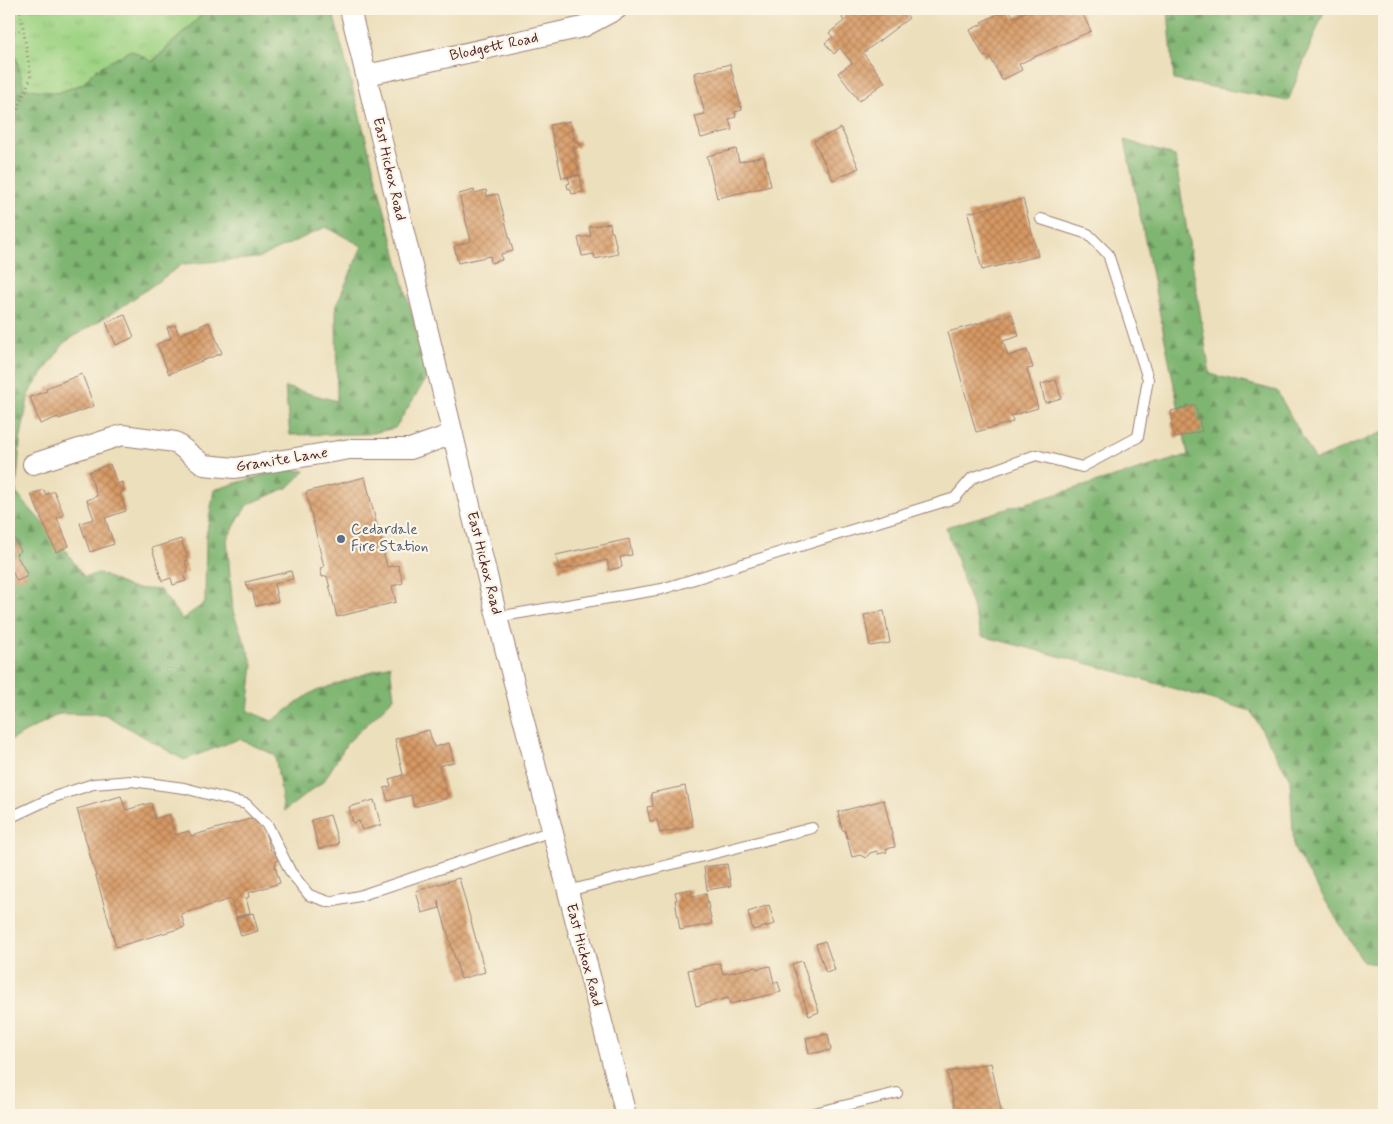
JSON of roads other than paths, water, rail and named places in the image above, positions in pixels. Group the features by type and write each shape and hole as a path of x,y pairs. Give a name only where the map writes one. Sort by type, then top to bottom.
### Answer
{"street":[{"name":"East Hickox Road","path":"350,9 497,617 626,1115"},
{"name":"Blodgett Road","path":"367,75 583,27 617,9"},
{"name":"Granite Lane","path":"33,464 122,435 175,442 204,466 235,468 350,449 410,449 453,434"}],"lane":[{"path":"497,617 662,590 954,498 972,478 1036,455 1082,467 1138,436 1148,379 1108,254 1088,234 1041,219"},
{"path":"9,818 54,797 93,784 132,781 184,788 246,804 268,826 290,872 309,895 329,902 359,896 552,831"},
{"path":"568,891 812,828"},
{"path":"806,1115 897,1093"}],"place":[{"name":"Cedardale Fire Station","path":"341,539"}]}
